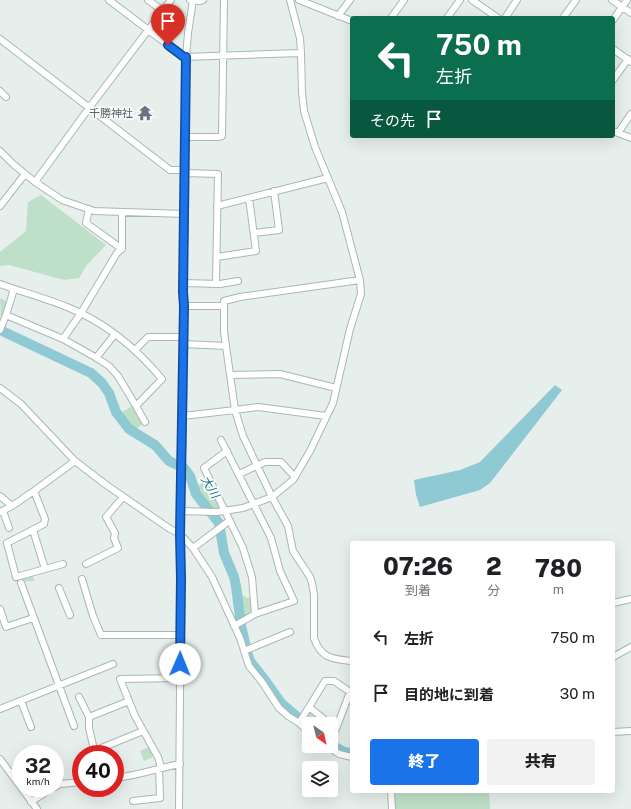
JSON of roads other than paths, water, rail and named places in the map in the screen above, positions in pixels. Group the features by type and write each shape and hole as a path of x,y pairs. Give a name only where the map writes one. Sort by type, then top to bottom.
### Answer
{"street":[{"path":"109,0 184,57 301,53"},
{"path":"148,0 163,12"},
{"path":"34,182 171,0"},
{"path":"179,809 180,511 183,416 186,57 192,0 203,0"},
{"path":"185,137 222,136 224,0"},
{"path":"180,511 217,512 254,505 272,497 289,484 295,477 310,451 333,403 350,329 361,294 360,280 342,212 315,147 304,111 300,38 290,0"},
{"path":"299,0 350,20"},
{"path":"338,16 350,0"},
{"path":"392,16 404,0"},
{"path":"448,16 460,0"},
{"path":"472,0 495,16"},
{"path":"506,16 517,0"},
{"path":"564,16 576,0"},
{"path":"612,0 631,13"},
{"path":"615,17 627,0"},
{"path":"0,39 170,170 218,174 216,284"},
{"path":"615,50 630,60 615,78"},
{"path":"0,91 6,97"},
{"path":"631,114 616,132 631,138"},
{"path":"0,151 34,182 62,200 94,211 185,214"},
{"path":"0,206 25,174"},
{"path":"218,206 328,178"},
{"path":"254,233 279,230 274,191"},
{"path":"217,257 256,251 249,198"},
{"path":"89,209 86,223 122,249"},
{"path":"122,213 122,249"},
{"path":"63,339 81,313 116,253 122,249"},
{"path":"350,661 328,657 323,654 316,644 314,638 314,595 310,577 293,551 288,526 272,497 243,436 235,410 230,375 224,332 224,301 240,297 360,280"},
{"path":"183,283 216,284 238,281"},
{"path":"0,284 81,313 115,334 135,350 162,379 136,406"},
{"path":"1,328 14,289"},
{"path":"184,306 224,306"},
{"path":"6,315 63,339 109,366 118,376 145,422"},
{"path":"96,358 115,334"},
{"path":"135,350 148,337 183,337"},
{"path":"183,344 226,346"},
{"path":"230,375 280,374 336,388"},
{"path":"0,388 21,404 76,461 104,484 170,529 180,534 193,548 212,577 238,623 240,638 249,666 262,682 278,708 300,723 325,681 334,681 350,692 338,724"},
{"path":"183,416 258,407 326,416"},
{"path":"221,440 271,538 280,571 294,601 255,614 238,623"},
{"path":"227,451 204,468 225,511 227,522 243,548 252,577 255,614"},
{"path":"9,528 2,511 12,506 76,461"},
{"path":"239,474 265,462 281,462 295,477"},
{"path":"34,491 45,519 44,524 7,543 16,577 63,564"},
{"path":"0,496 12,506"},
{"path":"86,564 118,548 114,538 115,533 106,517 124,497"},
{"path":"193,548 227,522"},
{"path":"33,530 45,568"},
{"path":"82,579 93,616 101,635 180,635"},
{"path":"21,583 74,726"},
{"path":"59,588 70,615"},
{"path":"615,603 631,599"},
{"path":"0,610 6,627 33,618"},
{"path":"244,651 290,632"},
{"path":"615,656 631,647"},
{"path":"0,709 113,664"},
{"path":"133,800 160,798 160,768 158,757 143,731 120,679 180,678"},
{"path":"79,697 89,717 89,728 93,745"},
{"path":"21,701 31,727"},
{"path":"89,717 129,701"},
{"path":"309,707 321,717"},
{"path":"112,745 143,731"},
{"path":"615,732 631,731"},
{"path":"338,753 350,757"},
{"path":"0,759 37,809"},
{"path":"124,777 132,777 160,768 180,764"},
{"path":"391,793 392,809"},
{"path":"31,802 38,797"}],"water":[{"path":"555,385 562,390 490,483 480,490 420,507 416,495 414,480 460,470 480,462"}],"waterway":[{"name":"大川","path":"0,330 91,373 102,383 109,393 116,412 129,429 155,445 169,461 184,468 190,476 196,494 219,523 224,553 234,577 241,625 250,661 281,703 302,721"},
{"name":"大川","path":"338,749 350,753"}],"place":[{"name":"千勝神社","path":"145,113"}]}
